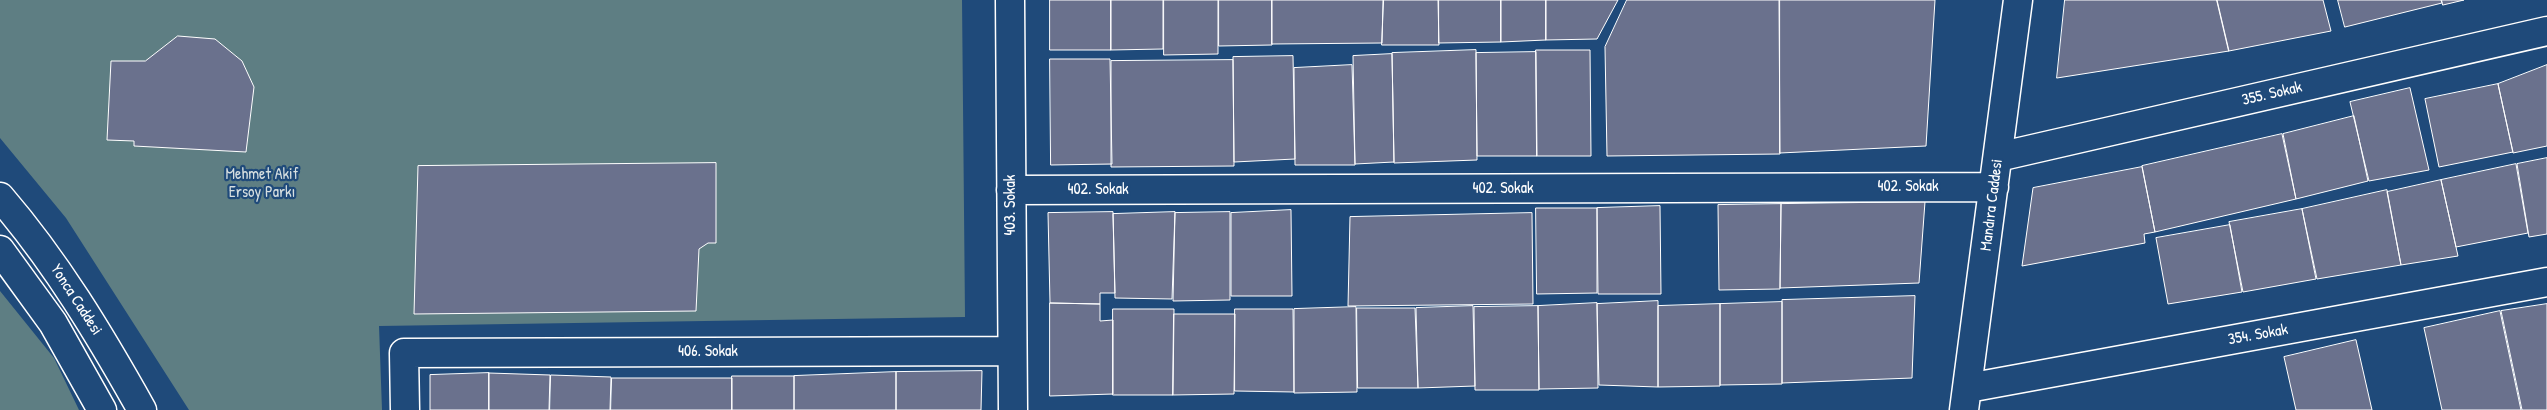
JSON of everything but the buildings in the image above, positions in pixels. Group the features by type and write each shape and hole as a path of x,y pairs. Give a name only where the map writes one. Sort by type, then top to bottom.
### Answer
{"street":[{"name":"403. Sokak","path":"1010,0 1013,410"},
{"name":"Mandıra Caddesi","path":"1966,399 2018,0"},
{"name":"355. Sokak","path":"1998,157 2547,31"},
{"name":"402. Sokak","path":"1011,190 1994,187"},
{"name":"Yonca Caddesi","path":"0,197 24,225 86,311 142,410"},
{"path":"0,250 53,323 102,410"},
{"name":"354. Sokak","path":"1966,399 2547,282"},
{"name":"406. Sokak","path":"405,410 404,352 1012,351"}],"green space":[{"name":"Mehmet Akif Ersoy Parkı","path":"0,0 962,0 965,317 379,326 382,410 189,410 66,218 0,138"},
{"path":"0,291 54,358 79,410 0,410"}]}
